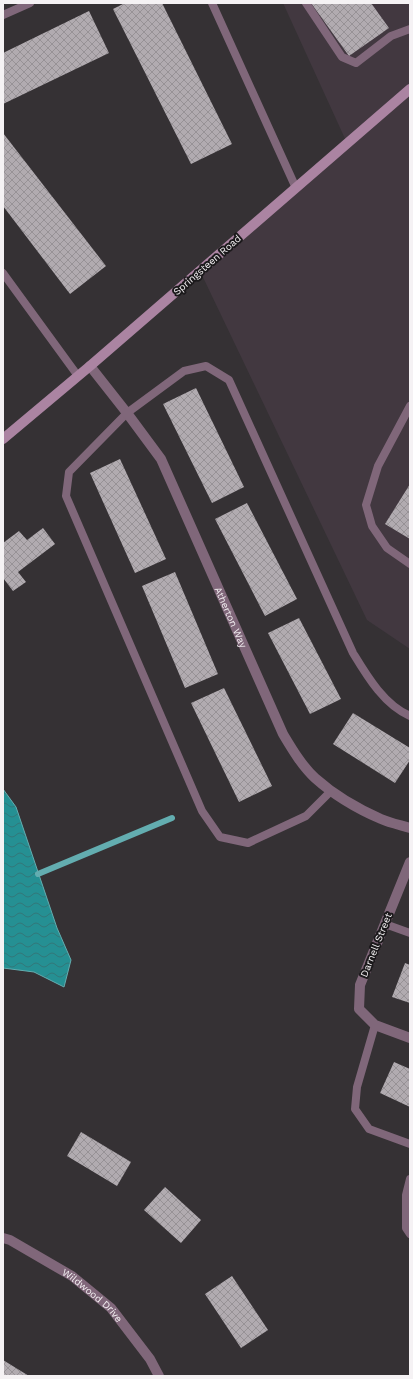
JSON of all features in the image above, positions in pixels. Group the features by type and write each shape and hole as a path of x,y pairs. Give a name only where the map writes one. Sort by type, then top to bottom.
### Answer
{"street":[{"name":"Springsteen Road","path":"3,439 90,366 410,89"},
{"name":"Atherton Way","path":"90,366 161,459 283,734 294,752 314,778 331,791 381,819 410,828"},
{"name":"Darnell Street","path":"375,1025 359,1009 360,985 410,862"},
{"path":"375,1025 410,1038"},
{"name":"Wildwood Drive","path":"3,1238 10,1240 72,1276 111,1308 150,1359 159,1376"}],"lane":[{"path":"3,15 30,3"},
{"path":"212,3 296,188"},
{"path":"306,3 342,57 356,63 391,36 410,29"},
{"path":"3,273 78,376"},
{"path":"331,791 306,816 248,843 220,838 202,811 66,496 69,472 127,413 184,371 206,366 229,380 353,653 371,682 400,712 410,716"},
{"path":"410,406 378,466 366,505 372,526 387,548 410,564"},
{"path":"385,924 410,933"},
{"path":"375,1025 357,1087 355,1109 368,1129 410,1144"},
{"path":"410,1179 406,1195 406,1228 410,1234"}],"shaded area":[{"path":"283,3 410,3 410,649 367,620 200,271 347,143"}],"water":[{"path":"3,789 16,807 57,928 71,960 64,987 34,972 3,968"}],"building":[{"path":"125,3 162,3 232,144 191,164 113,9"},
{"path":"311,3 371,3 389,28 349,56"},
{"path":"89,11 109,53 3,104 3,53"},
{"path":"3,133 106,266 70,294 3,206"},
{"path":"196,388 244,487 212,503 163,404"},
{"path":"120,459 166,559 135,573 90,473"},
{"path":"410,484 410,539 385,524"},
{"path":"247,503 297,599 265,616 215,519"},
{"path":"43,528 55,544 18,572 26,582 13,591 3,578 3,543 19,531 27,540"},
{"path":"175,572 218,674 185,688 142,586"},
{"path":"299,618 341,699 310,714 268,633"},
{"path":"224,688 272,786 239,802 191,703"},
{"path":"353,713 410,748 410,760 395,783 333,744"},
{"path":"405,963 410,965 410,1003 392,997"},
{"path":"394,1062 410,1069 410,1107 380,1093"},
{"path":"81,1132 131,1162 117,1186 67,1156"},
{"path":"165,1187 201,1220 181,1243 144,1210"},
{"path":"232,1276 268,1330 241,1348 205,1294"},
{"path":"3,1360 29,1376 3,1376"}],"waterway":[{"path":"38,874 172,818"}]}
